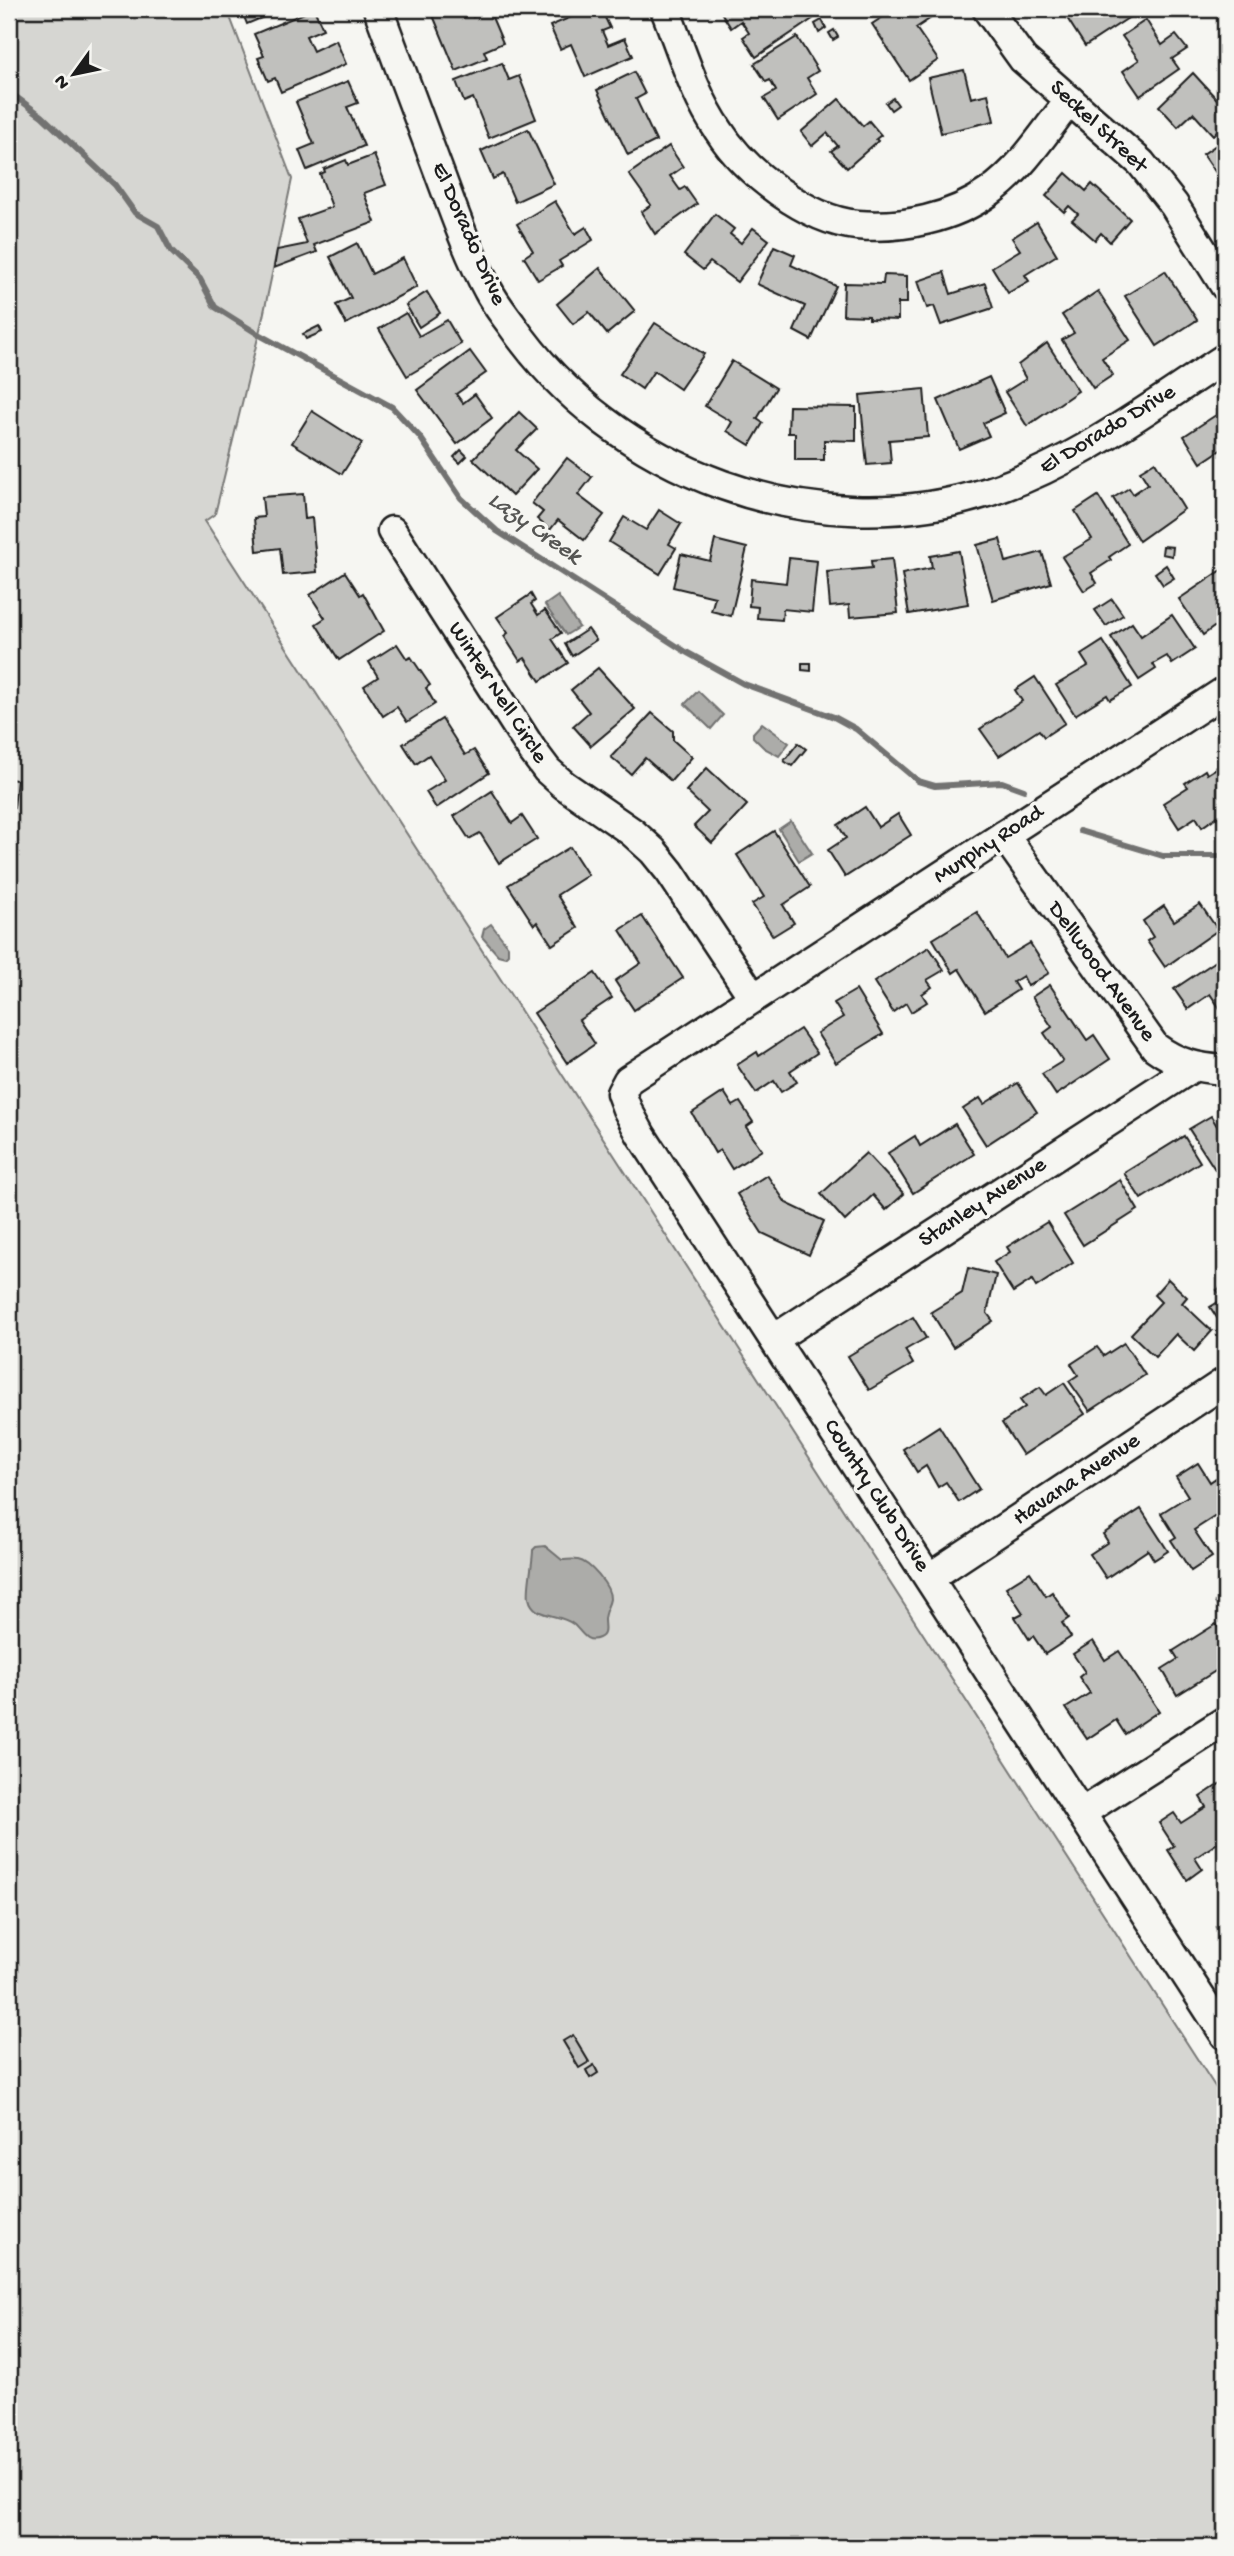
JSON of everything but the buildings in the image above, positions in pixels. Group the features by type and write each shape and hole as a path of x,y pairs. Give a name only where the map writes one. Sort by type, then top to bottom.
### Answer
{"street":[{"name":"El Dorado Drive","path":"378,9 457,220 489,291 528,348 572,396 625,438 690,474 743,491 810,507 856,512 931,505 987,492 1044,470 1100,440 1225,358"},
{"path":"665,9 705,108 719,132 737,154 764,179 795,201 824,216 855,225 896,224 930,219 964,207 989,193 1009,176 1070,100"},
{"name":"Seckel Street","path":"987,9 1023,59 1141,163 1174,205 1225,286"},
{"name":"Winter Nell Circle","path":"392,531 540,760 564,785 632,832 653,851 670,872 753,998"},
{"name":"Murphy Road","path":"753,998 1225,691"},
{"name":"Dellwood Avenue","path":"1004,835 1154,1047 1171,1060 1193,1067 1225,1070"},
{"name":"Country Club Drive","path":"753,998 628,1080 621,1093 626,1109 1225,2035"},
{"name":"Stanley Avenue","path":"774,1339 1193,1067"},
{"name":"Havana Avenue","path":"929,1578 1225,1382"},
{"path":"1081,1813 1225,1721"}],"shaded area":[{"path":"9,9 227,9 292,179 263,317 215,514 205,521 1225,2102 1225,2547 9,2547"},
{"path":"558,596 579,627 566,635 545,605"},
{"path":"698,691 723,715 711,729 685,704"},
{"path":"762,723 789,743 779,756 764,748 753,737 753,733"},
{"path":"791,821 812,853 799,861 779,829"},
{"path":"491,924 508,946 508,954 505,957 498,955 482,937 484,929"},
{"path":"545,1546 562,1560 583,1562 603,1581 610,1599 602,1637 587,1638 569,1621 542,1613 532,1605 529,1594 533,1550"}],"waterway":[{"name":"Lazy Creek","path":"9,92 42,116 115,185 135,213 158,226 171,251 200,279 215,307 258,334 392,407 420,437 461,498 497,531 686,652 744,684 834,717 856,729 918,781 935,786 1002,782 1024,790"},
{"name":"Lazy Creek","path":"1080,831 1163,856 1225,856"}]}
